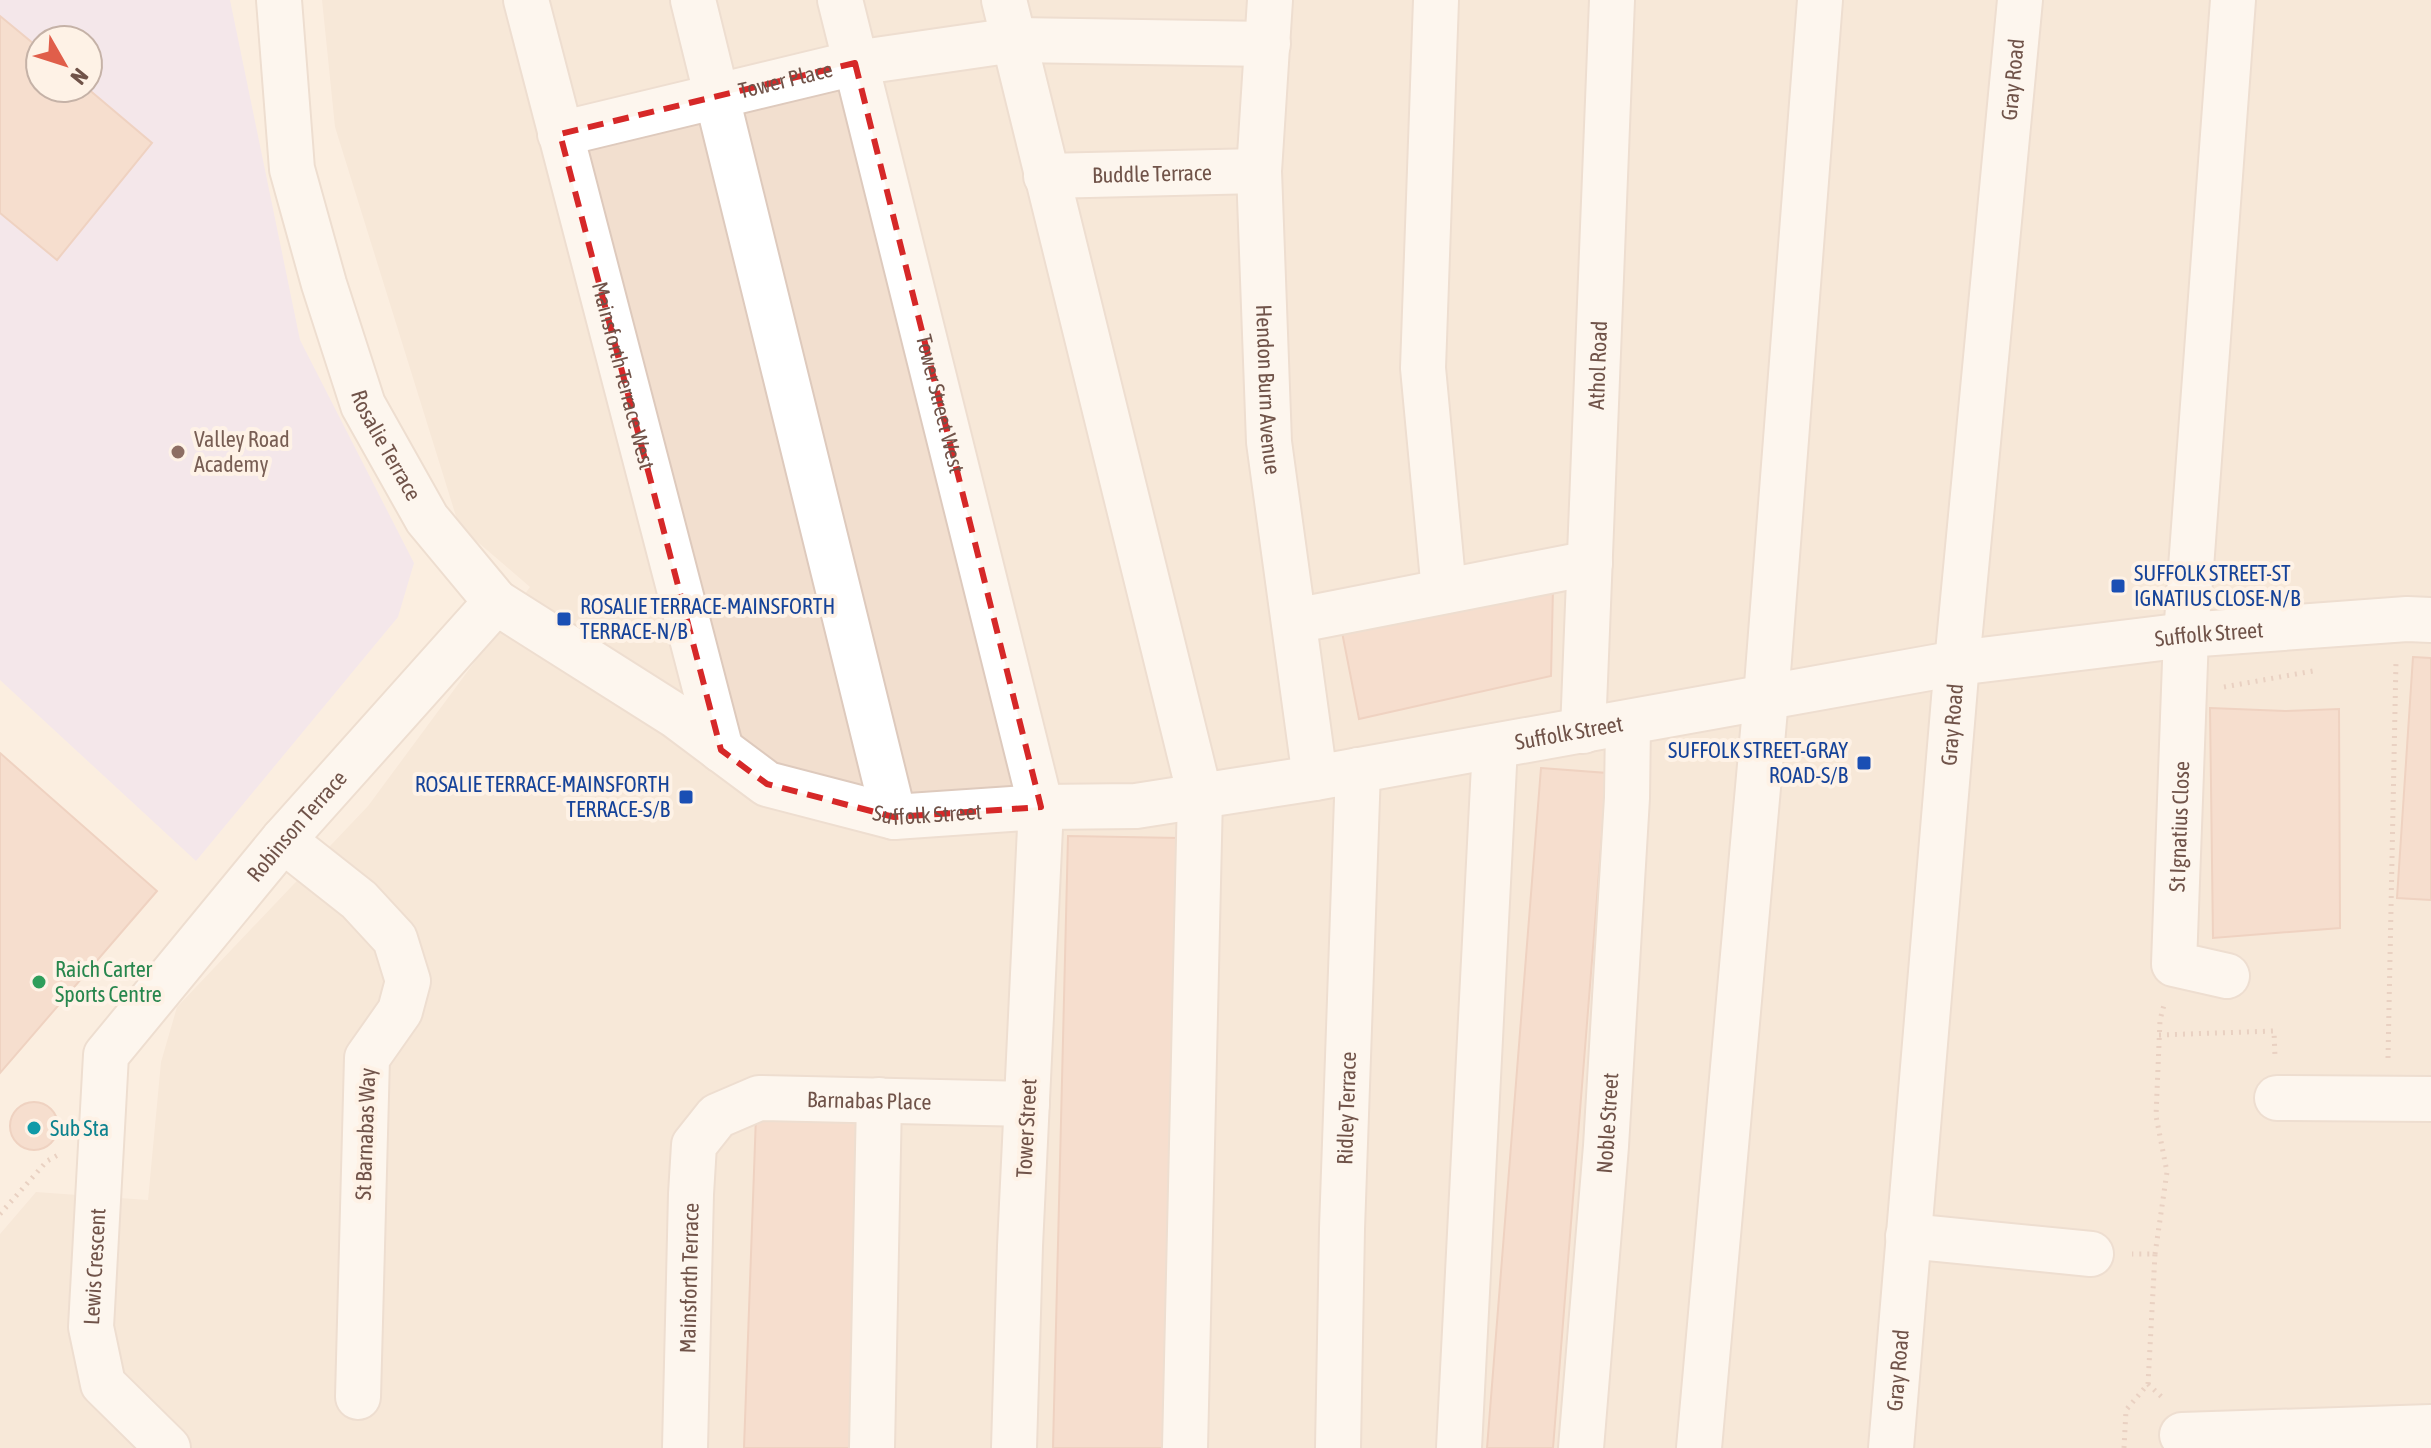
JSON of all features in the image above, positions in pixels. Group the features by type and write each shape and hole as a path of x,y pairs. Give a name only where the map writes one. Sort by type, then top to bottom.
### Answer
{"street":[{"name":"Rosalie Terrace","path":"279,0 292,169 324,284 363,405 427,519 496,602 676,716 721,750"},
{"name":"Mainsforth Terrace West","path":"526,0 721,750"},
{"path":"693,0 894,817"},
{"name":"Tower Street West","path":"840,0 1041,807"},
{"name":"Hendon Burn Avenue","path":"1270,0 1259,171 1269,442 1315,778"},
{"path":"1436,0 1423,368 1444,591"},
{"name":"Athol Road","path":"1583,731 1612,0"},
{"path":"1699,1448 1766,698 1820,0"},
{"name":"Gray Road","path":"1891,1448 1957,663 2020,0"},
{"name":"St Ignatius Close","path":"2174,964 2186,635 2233,0"},
{"name":"Tower Place","path":"560,134 855,63 1009,20 1268,44"},
{"path":"1009,20 1200,796 1185,1448"},
{"name":"Buddle Terrace","path":"1046,176 1259,171"},
{"path":"1294,621 1590,563"},
{"name":"Robinson Terrace","path":"106,1055 283,840 496,602"},
{"name":"Suffolk Street","path":"721,750 767,784 894,817 1041,807 1136,806 1315,778 1957,663 2186,635 2407,619 2431,620"},
{"name":"Noble Street","path":"1581,1448 1606,1146 1627,798 1628,723"},
{"path":"1459,1448 1495,746"},
{"name":"Ridley Terrace","path":"1338,1448 1358,770"},
{"name":"Tower Street","path":"1014,1448 1041,807"},
{"name":"St Barnabas Way","path":"283,840 359,900 395,939 408,981 400,1011 367,1058 358,1397"},
{"path":"2174,964 2227,976"},
{"name":"Lewis Crescent","path":"106,1055 91,1327 103,1384 168,1448"},
{"name":"Barnabas Place","path":"717,1116 759,1098 1027,1104"},
{"path":"2277,1098 2431,1099"},
{"path":"872,1448 879,1100"},
{"name":"Mainsforth Terrace","path":"685,1448 694,1145 717,1116"},
{"path":"1908,1236 2091,1254"},
{"path":"2182,1435 2431,1427"}],"path":[{"path":"2388,1099 2396,656 2404,654"},
{"path":"2184,695 2320,670"},
{"path":"2124,1448 2126,1410 2148,1384 2155,1254 2167,1172 2156,1116 2159,1035 2174,964"},
{"path":"2159,1035 2274,1031 2277,1098"},
{"path":"0,1214 47,1161 102,1126"},
{"path":"2091,1254 2155,1254"}],"highlighted area":[{"path":"855,63 1041,807 894,817 767,784 721,750 560,134"}],"shaded area":[{"name":"Valley Road Academy","path":"0,0 230,0 300,340 414,563 398,617 196,861 0,680"},
{"path":"322,0 2431,0 2431,1448 0,1448 0,1234 36,1192 148,1200 161,1062 177,1007 368,806 530,587 459,526 335,127"}],"building":[{"path":"0,16 24,36 24,104 104,102 152,143 57,260 0,213"},
{"path":"1553,588 1551,676 1359,719 1341,627"},
{"path":"2413,657 2431,658 2431,900 2397,898"},
{"path":"2210,708 2285,711 2339,709 2340,928 2213,938"},
{"name":"Raich Carter Sports Centre","path":"0,753 157,891 0,1073"},
{"path":"1541,768 1607,773 1553,1448 1487,1448"},
{"path":"1068,836 1179,838 1164,1448 1053,1448"},
{"name":"Sub Sta","path":"34,1102 43,1103 51,1109 57,1117 57,1135 51,1143 43,1149 34,1150 25,1149 17,1143 11,1135 10,1126 11,1117 17,1109 25,1103"},
{"path":"756,1116 867,1120 856,1448 744,1448"}],"place":[{"name":"Valley Road Academy","path":"178,452"},
{"name":"SUFFOLK STREET-ST IGNATIUS CLOSE-N/B","path":"2118,586"},
{"name":"ROSALIE TERRACE-MAINSFORTH TERRACE-N/B","path":"564,619"},
{"name":"SUFFOLK STREET-GRAY ROAD-S/B","path":"1864,763"},
{"name":"ROSALIE TERRACE-MAINSFORTH TERRACE-S/B","path":"686,797"},
{"name":"Raich Carter Sports Centre","path":"39,982"},
{"name":"Sub Sta","path":"34,1128"}]}
